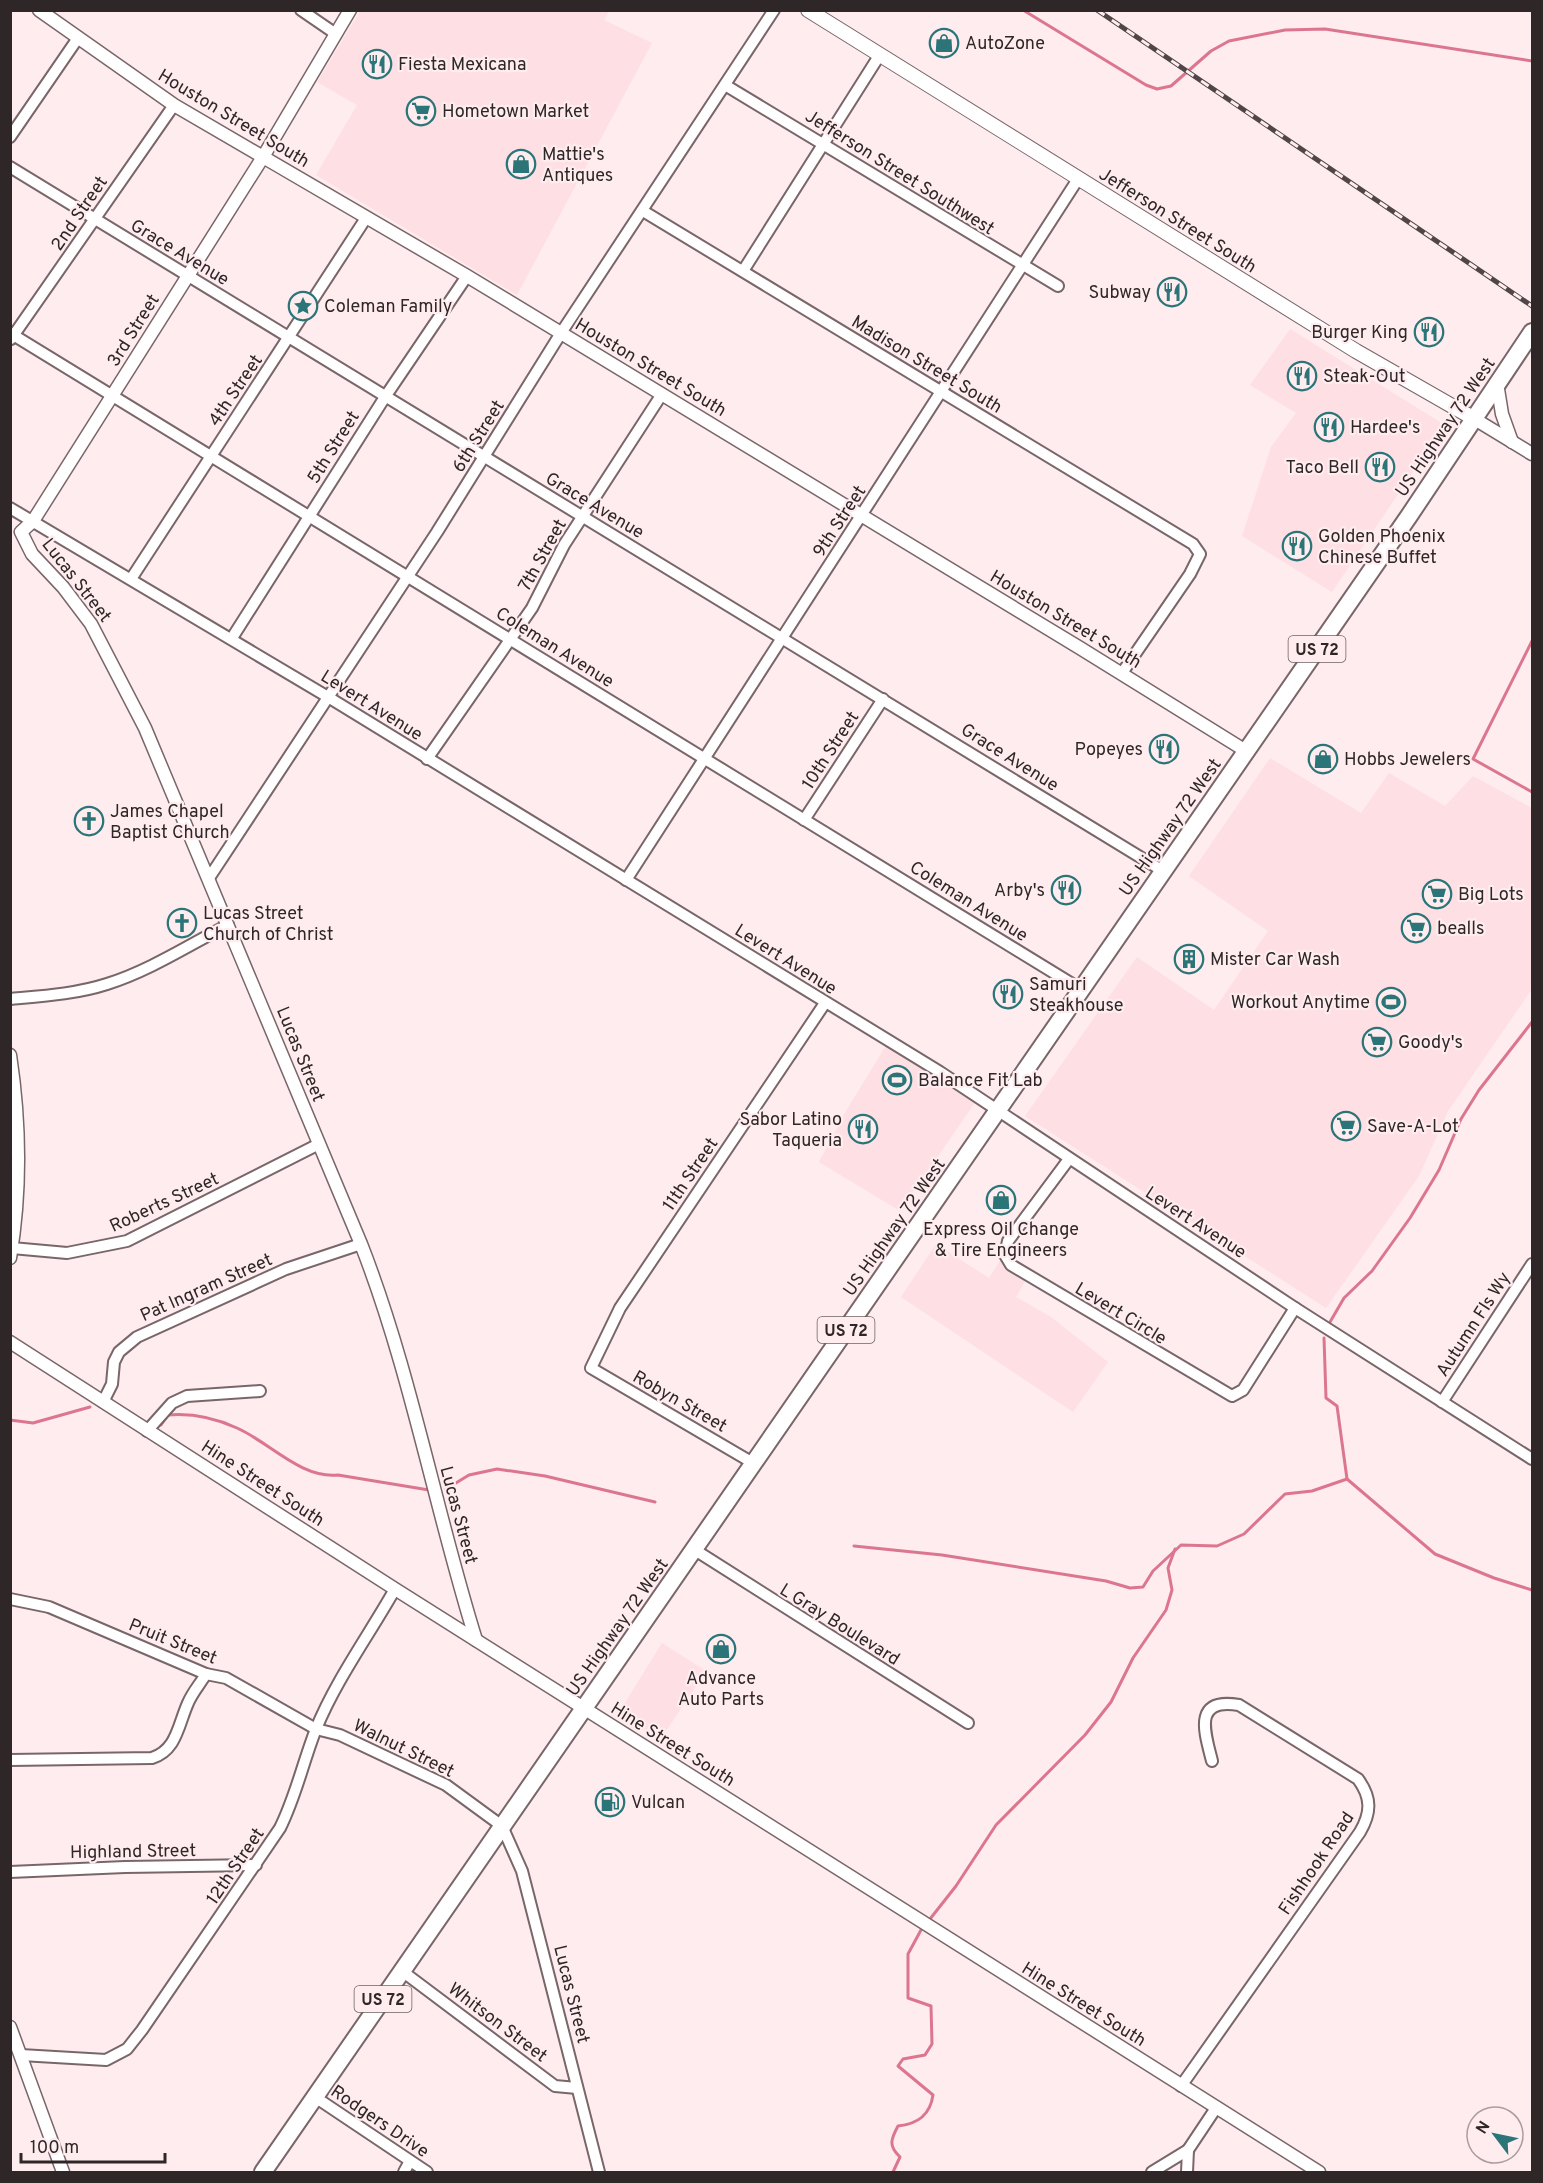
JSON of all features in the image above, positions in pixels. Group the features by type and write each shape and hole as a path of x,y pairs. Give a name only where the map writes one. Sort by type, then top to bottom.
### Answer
{"highway":[{"name":"US Highway 72 West","path":"263,2172 1082,990 1533,332"}],"main road":[{"name":"Jefferson Street South","path":"808,10 1356,351 1473,418"}],"street":[{"name":"Houston Street South","path":"39,10 174,105 467,276 1122,673 1246,751"},
{"path":"301,10 336,34"},
{"name":"3rd Street","path":"33,521 263,158 350,10"},
{"name":"6th Street","path":"209,878 484,458 561,333 774,10"},
{"path":"10,137 78,38"},
{"path":"742,271 825,145 879,56"},
{"name":"Jefferson Street Southwest","path":"725,85 1021,266 1058,286"},
{"name":"2nd Street","path":"12,336 174,105"},
{"name":"Grace Avenue","path":"10,167 291,336 385,398 583,516 1163,871"},
{"name":"9th Street","path":"626,880 1078,179"},
{"name":"Madison Street South","path":"643,211 1194,544 1200,555 1191,574 1122,673"},
{"name":"4th Street","path":"131,579 366,218"},
{"name":"5th Street","path":"232,638 385,398 467,276"},
{"name":"Coleman Avenue","path":"12,336 1082,990"},
{"path":"1497,383 1502,414 1512,442"},
{"name":"7th Street","path":"427,759 532,608 583,516 662,394"},
{"name":"Jefferson Street South","path":"1473,418 1533,454"},
{"name":"Levert Avenue","path":"10,508 232,638 940,1072 1295,1308 1533,1459"},
{"name":"Lucas Street","path":"33,521 21,532 23,541 78,605 114,664 150,739 361,1244 392,1329 453,1566 476,1640"},
{"name":"10th Street","path":"804,820 883,699"},
{"path":"10,999 58,995 105,985 127,977 228,924"},
{"name":"11th Street","path":"591,1368 620,1308 825,1003"},
{"path":"10,1055 17,1122 11,1253"},
{"name":"Roberts Street","path":"11,1253 67,1253 127,1241 319,1144"},
{"name":"Levert Circle","path":"1069,1159 1008,1241 1005,1255 1014,1267 1232,1396 1244,1390 1295,1308"},
{"name":"Pat Ingram Street","path":"103,1402 112,1384 114,1362 119,1352 137,1336 286,1269 361,1244"},
{"name":"Autumn Fls Wy","path":"1442,1402 1533,1264"},
{"name":"Hine Street South","path":"10,1342 584,1709 1318,2172"},
{"name":"Robyn Street","path":"591,1368 753,1464"},
{"path":"147,1431 171,1403 187,1396 260,1391"},
{"name":"L Gray Boulevard","path":"694,1550 968,1724"},
{"name":"12th Street","path":"21,2055 106,2060 127,2049 256,1865 291,1805 316,1729 334,1691 395,1589"},
{"name":"Pruit Street","path":"10,1599 49,1607 206,1674 235,1682 316,1729"},
{"path":"10,1760 152,1758 163,1754 172,1746 189,1701 206,1674"},
{"name":"Fishhook Road","path":"1181,2086 1353,1842 1366,1822 1369,1810 1369,1799 1358,1779 1239,1704 1228,1703 1216,1706 1207,1713 1203,1725 1212,1761"},
{"name":"Walnut Street","path":"316,1729 340,1735 446,1785 502,1826"},
{"name":"Lucas Street","path":"502,1826 522,1871 599,2172"},
{"name":"Highland Street","path":"10,1872 256,1865"},
{"name":"Whitson Street","path":"402,1971 555,2086 577,2088"},
{"path":"10,2027 63,2172"},
{"name":"Rodgers Drive","path":"315,2097 427,2172"},
{"path":"1152,2172 1188,2150 1216,2108"},
{"path":"1186,2172 1188,2150"},
{"path":"404,2172 411,2161"}],"shaded area":[{"path":"360,11 609,11 604,20 652,43 517,295 316,175 357,105 317,82"},
{"path":"1290,329 1440,422 1440,432 1332,592 1242,536 1271,447 1296,413 1250,385"},
{"path":"1270,758 1361,813 1389,773 1445,806 1473,776 1532,808 1532,989 1448,1111 1419,1176 1326,1308 1025,1116 1137,957 1214,1010 1268,931 1189,876"},
{"path":"887,1044 976,1101 900,1211 819,1162 846,1111"},
{"path":"936,1244 989,1278 1001,1259 1028,1276 1016,1297 1051,1317 1108,1362 1073,1412 901,1297"},
{"path":"662,1643 706,1671 660,1740 618,1714"}],"waterway":[{"path":"1023,10 1146,85 1157,89 1171,86 1211,51 1229,41 1285,30 1325,29 1532,61"},
{"path":"1532,641 1473,759 1532,792"},
{"path":"1330,1322 1344,1298 1372,1271 1410,1218 1439,1170 1461,1119 1479,1090 1532,1022"},
{"path":"1324,1338 1326,1398 1337,1406 1347,1479 1435,1554 1494,1578 1532,1590"},
{"path":"10,1420 33,1423 90,1407"},
{"path":"161,1425 168,1415 212,1419 249,1434 298,1466 311,1471 324,1475 338,1475 429,1490"},
{"path":"446,1489 469,1475 497,1469 545,1476 655,1502"},
{"path":"854,1546 942,1555 1106,1581 1130,1588 1143,1587 1153,1571 1181,1545 1217,1546 1244,1534 1285,1494 1312,1491 1347,1479"},
{"path":"930,1919 956,1886 996,1825 1085,1735 1111,1702 1133,1658 1166,1610 1172,1590 1168,1568 1175,1549"},
{"path":"893,2172 900,2157 892,2146 892,2139 898,2126 917,2121 926,2114 933,2095 898,2066 903,2059 925,2055 932,2044 931,2006 908,1998 908,1954 921,1930"}],"railway":[{"path":"1097,10 1532,306"}],"place":[{"name":"AutoZone","path":"944,43"},
{"name":"Fiesta Mexicana","path":"377,64"},
{"name":"Hometown Market","path":"421,111"},
{"name":"Mattie's Antiques","path":"521,164"},
{"name":"Subway","path":"1172,292"},
{"name":"Coleman Family","path":"303,306"},
{"name":"Burger King","path":"1429,332"},
{"name":"Steak-Out","path":"1302,376"},
{"name":"Hardee's","path":"1329,427"},
{"name":"Taco Bell","path":"1380,467"},
{"name":"Golden Phoenix Chinese Buffet","path":"1297,546"},
{"name":"Popeyes","path":"1164,749"},
{"name":"Hobbs Jewelers","path":"1323,759"},
{"name":"James Chapel Baptist Church","path":"89,821"},
{"name":"Arby's","path":"1066,890"},
{"name":"Big Lots","path":"1437,894"},
{"name":"Lucas Street Church of Christ","path":"182,923"},
{"name":"bealls","path":"1416,928"},
{"name":"Mister Car Wash","path":"1189,959"},
{"name":"Samuri Steakhouse","path":"1008,994"},
{"name":"Workout Anytime","path":"1391,1002"},
{"name":"Goody's","path":"1377,1042"},
{"name":"Balance Fit Lab","path":"897,1080"},
{"name":"Save-A-Lot","path":"1346,1126"},
{"name":"Sabor Latino Taqueria","path":"863,1129"},
{"name":"Express Oil Change & Tire Engineers","path":"1001,1200"},
{"name":"Advance Auto Parts","path":"721,1649"},
{"name":"Vulcan","path":"610,1802"}]}
